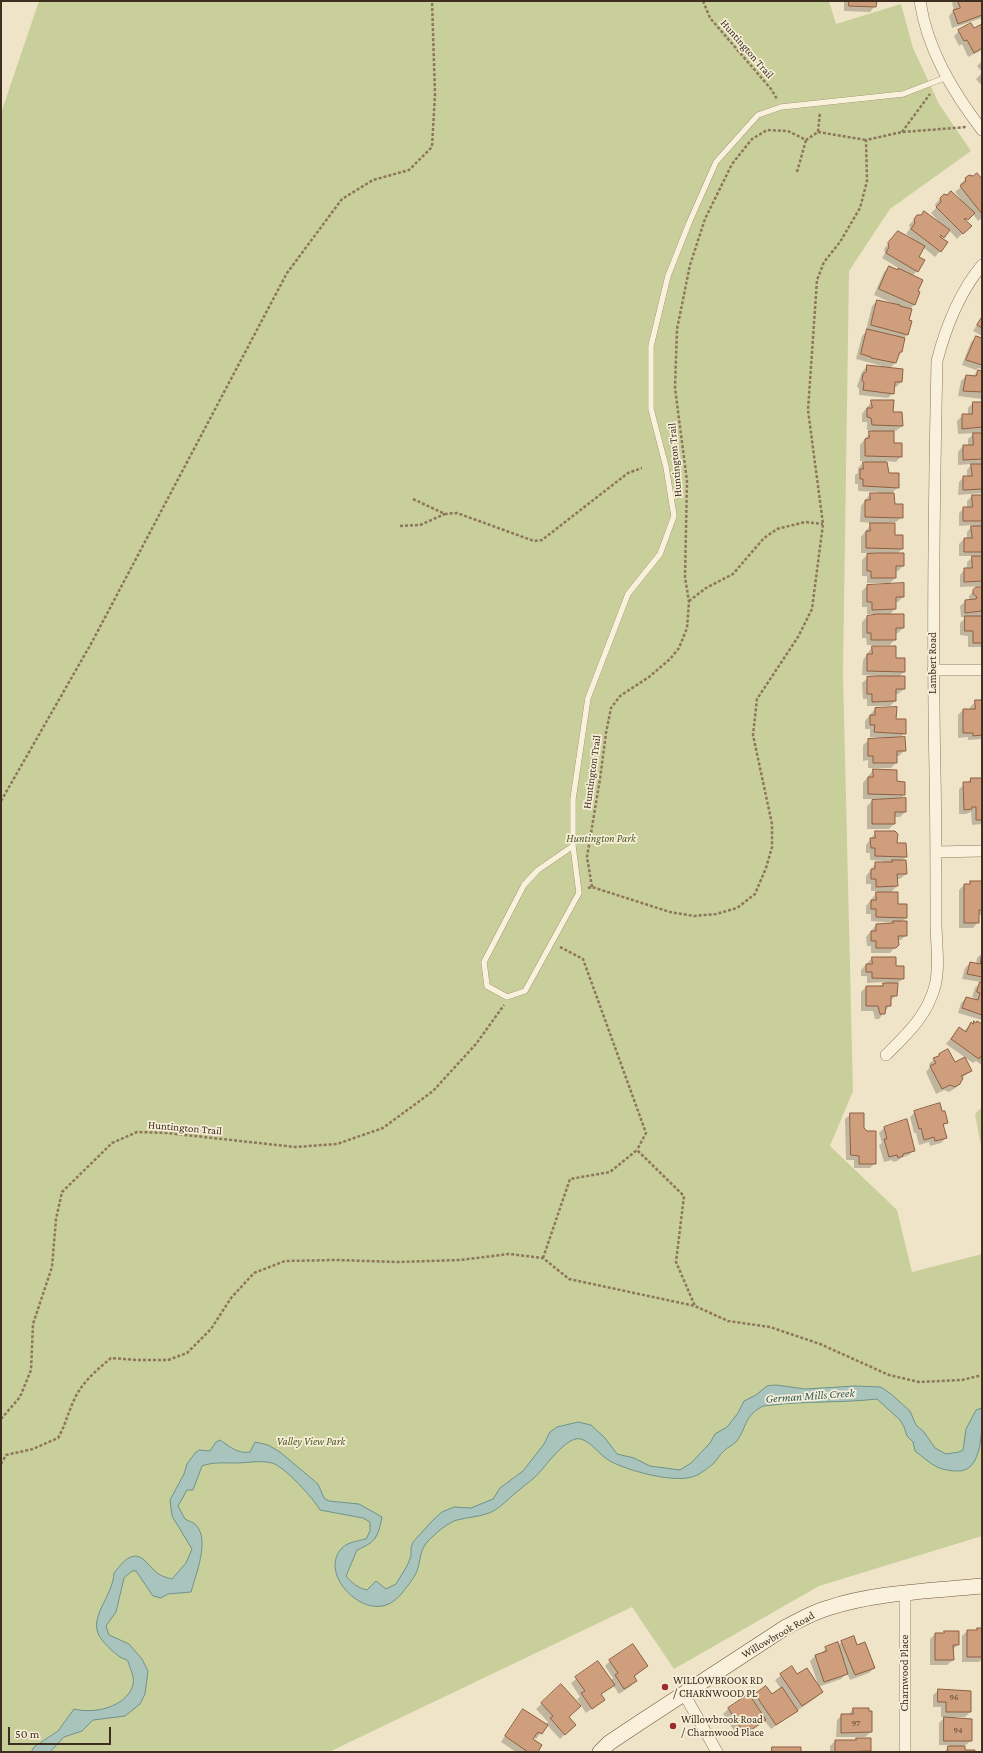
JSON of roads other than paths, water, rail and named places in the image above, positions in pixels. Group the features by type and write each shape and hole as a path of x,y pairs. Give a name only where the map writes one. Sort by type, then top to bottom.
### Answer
{"street":[{"path":"920,1 923,22 933,51 966,109 980,128"},
{"name":"Lambert Road","path":"886,1055 917,1023 928,1006 937,975 933,670 937,361 943,335 961,295 982,266"},
{"path":"933,670 982,670"},
{"path":"936,852 982,851"},
{"name":"Willowbrook Road","path":"600,1752 621,1735 786,1627 807,1616 828,1607 850,1602 905,1594 982,1586"},
{"name":"Charnwood Place","path":"905,1594 905,1752"},
{"path":"684,1694 717,1752"}],"lane":[{"path":"573,846 538,870 524,885 484,962 487,986 507,997 525,992 579,893 573,846 573,799 588,698 628,594 660,554 674,516 666,467 651,409 651,346 668,276 689,223 716,162 758,115 781,107 903,94 948,77"}],"water":[{"name":"German Mills Creek","path":"776,1385 805,1389 855,1386 881,1387 910,1411 916,1425 924,1432 935,1448 946,1454 963,1450 966,1429 976,1410 982,1408 981,1437 977,1457 966,1469 958,1471 950,1471 937,1467 915,1451 913,1442 907,1436 900,1420 877,1399 762,1406 748,1419 736,1442 726,1449 713,1464 704,1471 687,1478 665,1477 628,1469 610,1461 585,1441 575,1439 562,1447 535,1477 496,1510 453,1521 438,1532 423,1548 417,1571 408,1585 396,1599 391,1603 382,1606 372,1606 361,1602 352,1596 344,1588 338,1578 335,1567 336,1557 344,1546 366,1539 370,1531 370,1522 363,1518 320,1510 312,1498 284,1470 272,1463 218,1463 202,1466 193,1490 187,1490 178,1506 185,1519 196,1525 200,1531 202,1539 201,1557 191,1592 168,1594 161,1598 153,1596 136,1571 132,1571 124,1578 116,1612 106,1626 109,1635 129,1644 142,1659 148,1671 145,1694 140,1704 125,1716 93,1720 82,1731 64,1737 50,1752 31,1752 34,1747 58,1731 74,1709 90,1711 108,1708 124,1699 129,1693 133,1685 133,1679 128,1661 116,1654 102,1640 98,1632 98,1616 109,1591 114,1573 127,1559 135,1556 140,1557 159,1574 172,1579 186,1563 192,1549 172,1516 170,1500 184,1474 187,1464 199,1450 210,1451 216,1442 220,1440 242,1452 250,1452 255,1442 268,1445 280,1452 318,1484 324,1498 329,1501 359,1504 382,1517 375,1538 357,1550 346,1576 355,1585 367,1590 376,1581 386,1589 396,1584 407,1566 411,1556 413,1542 433,1520 442,1512 454,1507 471,1508 493,1499 500,1488 523,1471 544,1444 550,1432 557,1427 578,1422 591,1425 605,1438 617,1454 634,1458 650,1466 680,1470 691,1463 710,1443 715,1434 727,1427 738,1413 744,1401 756,1395 767,1386"}],"place":[{"name":"WILLOWBROOK RD / CHARNWOOD PL","path":"665,1687"},
{"name":"Willowbrook Road / Charnwood Place","path":"673,1726"}],"park label":[{"name":"Huntington Park","path":"601,839"},
{"name":"Valley View Park","path":"311,1442"}]}
